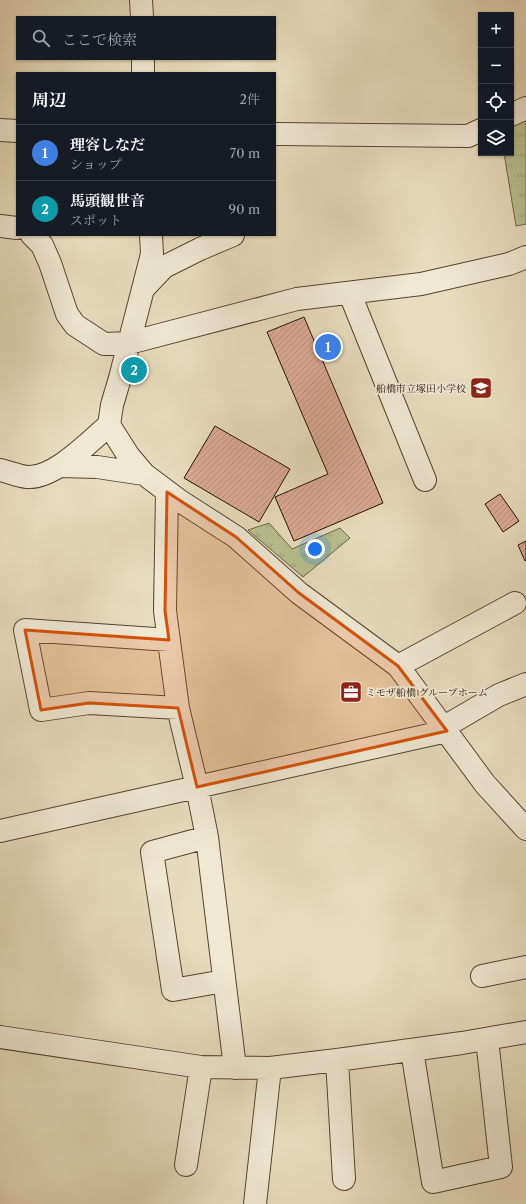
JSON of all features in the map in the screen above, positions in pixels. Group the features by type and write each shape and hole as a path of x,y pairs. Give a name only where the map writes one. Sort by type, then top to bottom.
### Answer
{"street":[{"path":"141,0 142,16"},
{"path":"143,60 143,72"},
{"path":"514,114 526,108"},
{"path":"0,130 16,131"},
{"path":"276,134 468,136 478,131"},
{"path":"0,226 16,228"},
{"path":"33,236 42,245 50,263 67,314 75,325 104,344 129,343 297,299 350,294 421,284 509,264 526,257"},
{"path":"151,236 152,254 145,287 112,405 109,425 128,455 144,474 167,492 236,537 299,593 398,666 446,729 485,784 524,824"},
{"path":"145,287 164,268 200,248 230,236"},
{"path":"350,294 425,480"},
{"path":"0,470 27,477 39,476 61,466 109,425"},
{"path":"61,466 98,467 144,474"},
{"path":"167,492 165,611 178,708 197,787 207,837 235,1068"},
{"path":"398,666 515,603"},
{"path":"169,640 25,630 41,710 89,703 178,708"},
{"path":"0,831 446,729 499,695 526,684"},
{"path":"207,837 152,852 172,990 224,981"},
{"path":"482,976 526,967"},
{"path":"0,1037 201,1067 270,1068 412,1050 526,1032"},
{"path":"412,1050 433,1182 501,1167 488,1039"},
{"path":"337,1060 344,1179"},
{"path":"186,1164 201,1067"},
{"path":"255,1204 270,1068"}],"highlighted area":[{"path":"167,492 236,537 299,593 398,666 447,731 197,787 178,708 89,703 41,710 25,630 169,640 165,611"}],"green space":[{"path":"526,115 526,224 516,226 504,156 514,156 514,121"},
{"path":"269,523 292,549 340,528 350,538 303,577 248,530"}],"building":[{"path":"304,317 383,503 294,541 275,497 328,474 267,332"},
{"path":"215,426 290,469 259,522 184,478"},
{"path":"500,494 519,521 503,532 485,504"},
{"path":"526,541 526,560 525,561 518,545"}],"place":[{"name":"理容しなだ","path":"328,347"},
{"name":"馬頭観世音","path":"134,370"},
{"name":"船橋市立塚田小学校","path":"481,388"},
{"name":"ミモザ船橋 グループホーム","path":"351,692"}]}
